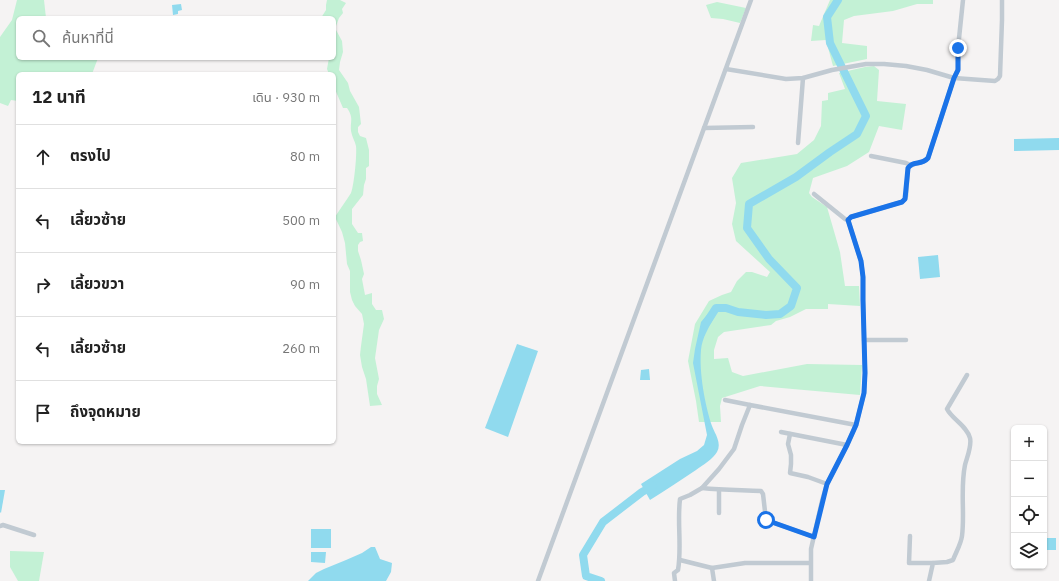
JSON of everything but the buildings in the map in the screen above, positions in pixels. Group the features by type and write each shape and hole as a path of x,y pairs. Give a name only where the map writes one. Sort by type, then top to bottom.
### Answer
{"street":[{"path":"538,581 751,0"},
{"path":"871,156 910,165 921,163 928,158 954,78 958,70 958,48 963,0"},
{"path":"726,69 786,79 803,78 846,67 866,64 884,64 927,70 954,78 995,81 1000,76 1002,0"},
{"path":"798,143 803,78"},
{"path":"704,128 753,127"},
{"path":"848,220 851,217 902,202 906,196 908,168 910,165"},
{"path":"811,581 811,549 827,484 856,425 864,393 865,373 863,277 861,261 848,220 814,194"},
{"path":"864,340 906,340"},
{"path":"910,536 909,563 947,562 953,560 962,538 962,493 970,437 947,409 968,375"},
{"path":"724,400 856,425"},
{"path":"675,581 674,573 678,570 680,560 678,511 680,499 702,488 734,449 750,405"},
{"path":"781,432 847,445"},
{"path":"790,434 788,444 791,455 790,473 808,477 827,484"},
{"path":"702,488 761,491 766,520 814,537"},
{"path":"718,490 719,513"},
{"path":"0,526 3,525 34,535"},
{"path":"680,560 712,568 745,563 810,563"},
{"path":"929,581 932,563"},
{"path":"712,568 714,581"}],"green space":[{"path":"17,0 44,0 46,16 16,16 16,60 97,60 93,72 16,72 16,101 11,100 8,106 0,103 0,37 12,20"},
{"path":"327,0 340,0 346,3 342,9 343,13 336,26 336,16 322,16 326,10"},
{"path":"830,0 933,0 933,4 917,4 893,11 854,16 844,20 842,43 867,46 867,59 833,66 826,40 811,41 813,25 819,26"},
{"path":"717,2 746,8 740,23 711,18 706,5"},
{"path":"336,30 342,41 343,52 339,70 348,83 350,91 359,107 361,124 358,127 358,132 360,136 366,138 369,150 369,166 366,168 366,179 363,195 352,209 352,224 358,233 362,233 363,241 358,245 358,251 364,274 362,279 365,295 372,293 372,304 376,310 382,310 384,319 379,330 375,358 379,379 377,394 382,405 370,406 366,379 360,355 364,324 362,314 352,300 350,292 350,271 347,264 345,243 336,219 336,216 351,193 356,163 356,144 351,131 350,114 347,108 343,108 336,92 336,72 328,72 327,69 329,60 336,60"},
{"path":"874,66 879,70 877,101 906,104 902,130 879,126 869,152 847,166 813,178 809,193 812,197 827,207 840,252 845,286 859,286 860,306 828,304 828,309 806,309 790,317 776,321 771,325 724,332 718,337 714,350 714,359 728,358 732,372 743,376 807,364 862,365 860,395 760,386 722,398 720,406 721,422 699,422 688,361 695,324 709,301 731,292 737,281 746,272 752,272 767,277 770,272 736,241 732,224 736,203 732,178 741,163 797,154 814,140 821,126 822,101 828,100 828,93 845,89 839,73"},
{"path":"10,551 44,552 39,581 18,581 10,567"}],"water":[{"path":"181,4 182,10 178,11 178,14 173,15 172,5"},
{"path":"1059,138 1059,150 1014,151 1014,139"},
{"path":"938,255 940,277 920,279 918,257"},
{"path":"711,310 715,316 703,341 701,350 701,369 705,399 719,445 718,449 715,455 708,462 650,500 641,484 680,459 697,451 704,445 707,435 693,363 701,322"},
{"path":"517,344 538,351 508,437 485,428"},
{"path":"649,369 650,380 640,380 641,370"},
{"path":"0,490 5,490 1,513 0,512"},
{"path":"311,529 331,529 331,548 311,548"},
{"path":"1047,538 1056,538 1056,550 1047,550"},
{"path":"371,547 375,547 380,559 392,563 391,572 386,581 308,581 316,573 362,553"},
{"path":"311,552 326,552 325,563 311,562"}],"waterway":[{"path":"707,322 716,308 726,308 738,312 766,315 780,314 791,306 797,288 769,259 747,228 749,204 796,177 857,134 866,116 830,43 827,17 838,0"},
{"path":"601,581 586,576 583,555 603,522 642,492 653,486"}],"route":[{"path":"766,520 814,537 827,484 856,425 864,393 863,277 861,261 848,220 851,217 902,202 905,199 908,168 910,165 921,163 928,158 954,78 958,70 958,48"}]}
